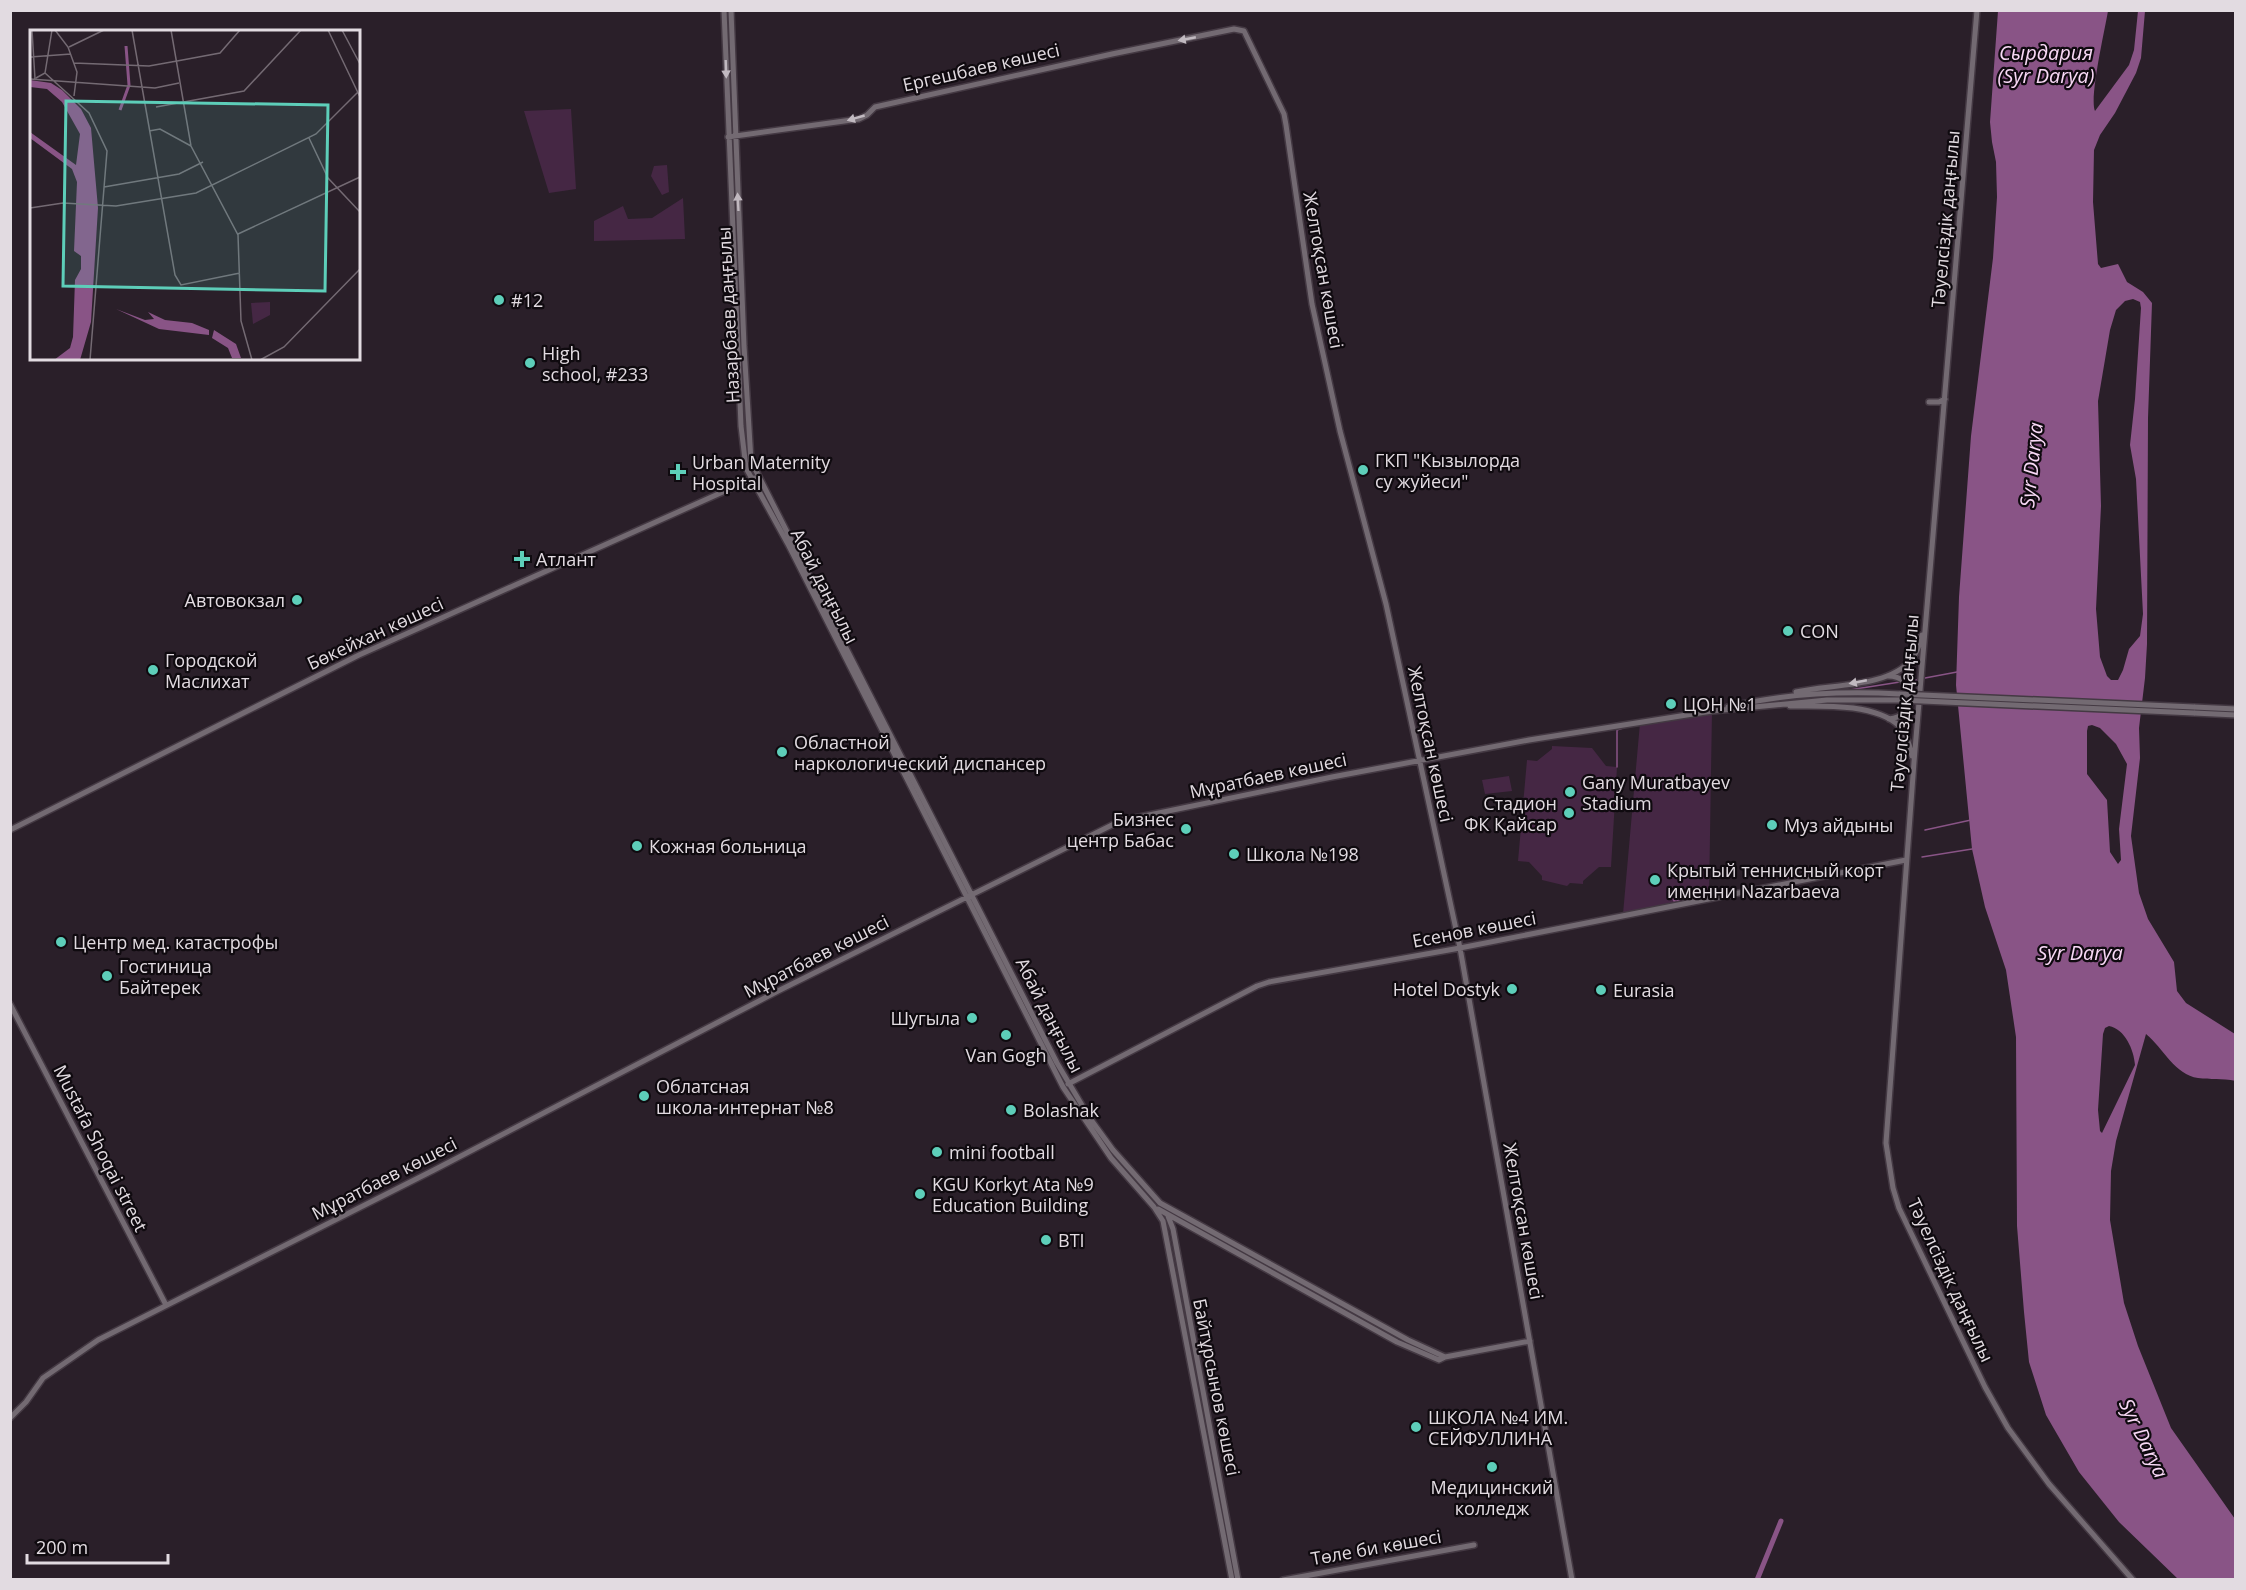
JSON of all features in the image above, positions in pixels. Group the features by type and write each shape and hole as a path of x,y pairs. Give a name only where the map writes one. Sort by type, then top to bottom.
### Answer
{"street":[{"name":"Назарбаев даңғылы","path":"724,10 750,451 755,477 821,601"},
{"name":"Назарбаев даңғылы","path":"731,10 732,137"},
{"name":"Тәуелсіздік даңғылы","path":"1977,10 1906,860 1886,1143 1893,1188 1899,1208 1985,1387 2008,1428 2049,1484 2133,1580"},
{"name":"Ергешбаев көшесі","path":"732,137 859,119 875,107 949,89 1234,29 1244,31"},
{"name":"Желтоқсан көшесі","path":"1244,31 1284,114 1312,304 1340,430 1386,604 1460,948 1572,1580"},
{"path":"1929,402 1939,402 1945,399"},
{"name":"Бөкейхан көшесі","path":"10,830 359,656 755,477"},
{"name":"Абай даңғылы","path":"755,477 969,896 1068,1084 1110,1152 1160,1203 1442,1358"},
{"name":"Абай даңғылы","path":"821,601 1063,1087 1110,1152 1154,1207"},
{"path":"1772,702 1809,689 1857,683 1895,672 1911,661 1920,645 1926,622"},
{"path":"1880,677 1890,676 1901,679 1911,692 1911,703 1905,712 1889,719"},
{"path":"1772,702 1827,693 2194,710 2235,709"},
{"path":"1772,702 1867,711 1889,719 1900,727 1906,736 1914,762"},
{"name":"Мұратбаев көшесі","path":"10,1418 26,1402 43,1378 98,1340 424,1175 780,990 1120,821 1419,760 1529,740 1772,702"},
{"path":"2194,710 2235,715"},
{"name":"Есенов көшесі","path":"1068,1084 1257,986 1269,982 1460,948 1906,860"},
{"name":"Mustafa Shoqai street","path":"10,1004 166,1305"},
{"name":"Байтұрсынов көшесі","path":"1160,1203 1168,1215 1174,1240 1238,1580"},
{"path":"1154,1207 1397,1342 1442,1358 1530,1341"},
{"name":"Байтұрсынов көшесі","path":"1154,1207 1165,1226 1232,1580"},
{"path":"1174,1240 1177,1227 1183,1224 1189,1225"},
{"name":"Төле би көшесі","path":"1283,1580 1474,1545"}],"shaded area":[{"path":"571,109 576,189 549,193 524,111"},
{"path":"667,165 669,192 662,195 651,176 654,166"},
{"path":"683,198 685,239 594,241 594,221 623,206 628,219 652,218"},
{"path":"1712,711 1709,898 1623,914 1640,723"},
{"name":"Gany Muratbayev Stadium","path":"1552,746 1592,748 1606,766 1617,767 1611,867 1599,867 1583,881 1583,884 1570,883 1567,886 1542,880 1542,876 1529,862 1518,861 1527,760 1537,761 1552,749"},
{"path":"1509,776 1512,791 1485,794 1482,780"}],"water":[{"name":"Syr Darya","path":"1998,11 2108,11 2094,92 2095,111 2129,65 2134,50 2138,11 2145,11 2141,58 2136,73 2115,113 2100,135 2094,150 2093,202 2098,264 2101,268 2118,264 2127,282 2143,292 2152,303 2148,418 2147,644 2139,728 2140,758 2131,836 2139,893 2148,919 2174,962 2177,991 2186,1003 2235,1034 2236,1081 2190,1076 2176,1066 2146,1034 2116,1141 2111,1171 2110,1220 2124,1303 2138,1346 2171,1428 2235,1519 2235,1579 2178,1579 2119,1522 2079,1472 2046,1415 2029,1362 2017,1226 2016,1037 2006,970 1985,907 1972,849 1956,685 1959,597 1971,436 1993,258 1997,197 1996,162 1990,122","holes":["2133,299 2140,302 2141,308 2130,445 2136,479 2143,614 2140,636 2129,649 2118,680 2111,680 2107,676 2100,657 2096,609 2101,506 2098,401 2110,330 2116,310 2125,301","2088,726 2100,728 2116,744 2127,764 2119,829 2121,860 2118,864 2110,852 2107,800 2087,774","2109,1026 2120,1031 2131,1047 2135,1065 2102,1133 2098,1110 2105,1028"]}],"waterway":[{"path":"1925,678 1957,672"},
{"path":"1908,681 1917,680"},
{"path":"1849,690 1900,682"},
{"path":"1767,703 1800,698"},
{"path":"1617,767 1617,730 1626,727"},
{"path":"1925,830 1971,820"},
{"path":"1922,857 1972,849"},
{"path":"1786,878 1844,870"},
{"path":"1670,891 1674,901 1696,896"},
{"path":"1701,895 1705,894"},
{"path":"1757,1580 1781,1521"}],"place":[{"name":"#12","path":"499,300"},
{"name":"High school, #233","path":"530,363"},
{"name":"ГКП \"Кызылорда су жуйеси\"","path":"1363,470"},
{"name":"Urban Maternity Hospital","path":"678,472"},
{"name":"Атлант","path":"522,559"},
{"name":"Автовокзал","path":"297,600"},
{"name":"CON","path":"1788,631"},
{"name":"Городской Маслихат","path":"153,670"},
{"name":"ЦОН №1","path":"1671,704"},
{"name":"Областной наркологический диспансер","path":"782,752"},
{"name":"Gany Muratbayev Stadium","path":"1570,792"},
{"name":"Стадион ФК Қайсар","path":"1569,813"},
{"name":"Муз айдыны","path":"1772,825"},
{"name":"Бизнес центр Бабас","path":"1186,829"},
{"name":"Кожная больница","path":"637,846"},
{"name":"Школа №198","path":"1234,854"},
{"name":"Крытый теннисный корт именни Nazarbaeva","path":"1655,880"},
{"name":"Центр мед. катастрофы","path":"61,942"},
{"name":"Гостиница Байтерек","path":"107,976"},
{"name":"Hotel Dostyk","path":"1512,989"},
{"name":"Eurasia","path":"1601,990"},
{"name":"Шугыла","path":"972,1018"},
{"name":"Van Gogh","path":"1006,1035"},
{"name":"Облатсная школа-интернат №8","path":"644,1096"},
{"name":"Bolashak","path":"1011,1110"},
{"name":"mini football","path":"937,1152"},
{"name":"KGU Korkyt Ata №9 Education Building","path":"920,1194"},
{"name":"BTI","path":"1046,1240"},
{"name":"ШКОЛА №4 ИМ. СЕЙФУЛЛИНА","path":"1416,1427"},
{"name":"Медицинский колледж","path":"1492,1467"}],"water label":[{"name":"Сырдария (Syr Darya)","path":"2046,64"}]}
